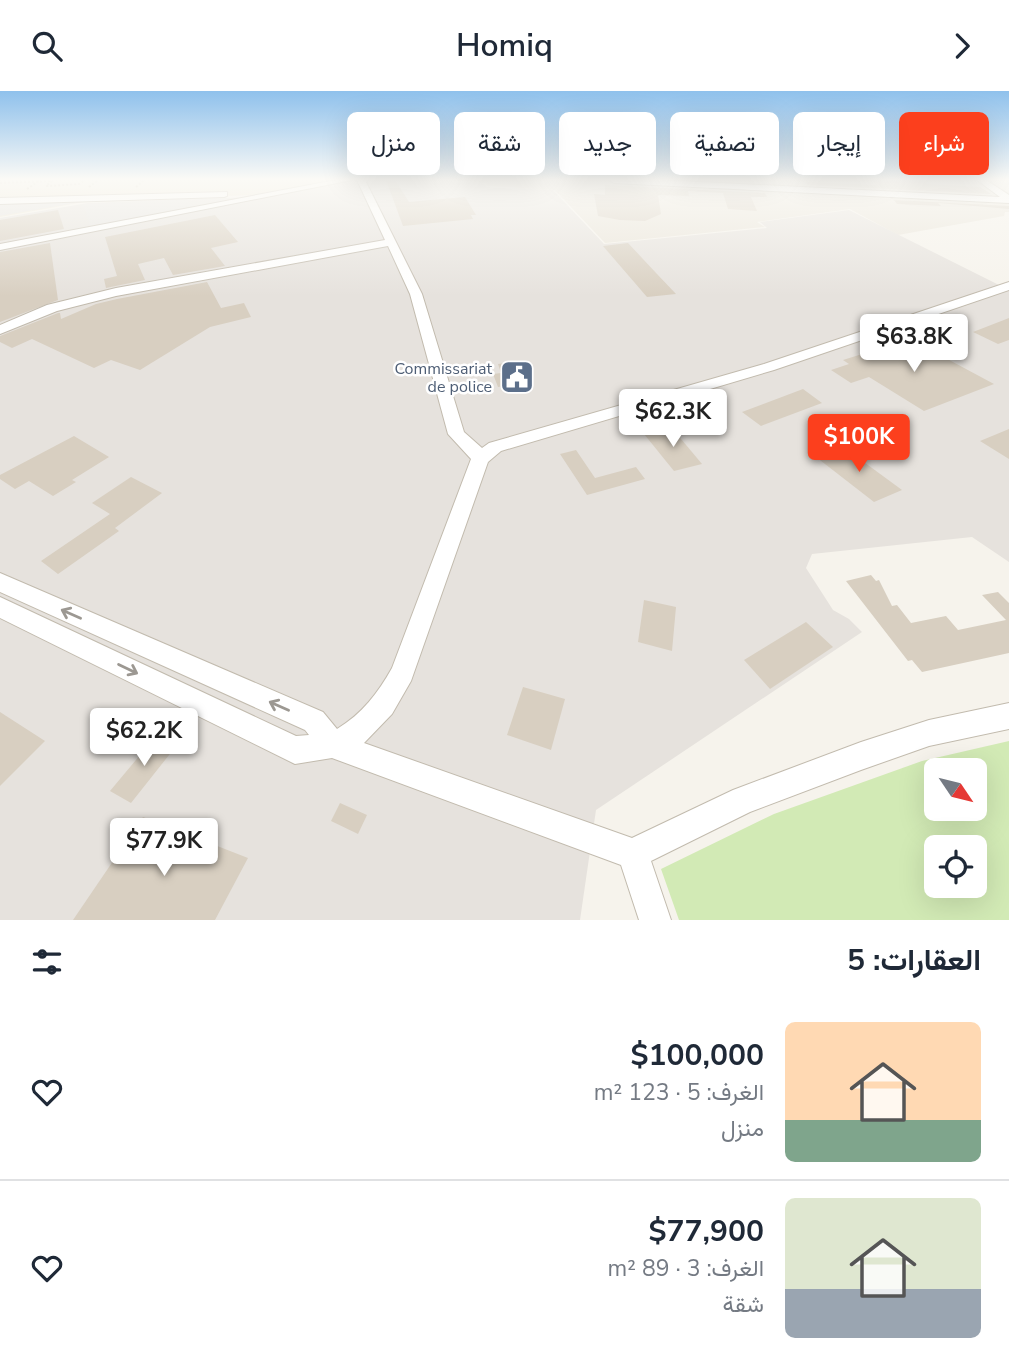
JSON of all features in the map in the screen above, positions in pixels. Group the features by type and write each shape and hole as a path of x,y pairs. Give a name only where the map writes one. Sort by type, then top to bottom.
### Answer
{"street":[{"path":"108,219 111,224"},
{"path":"111,224 128,219"},
{"path":"0,247 140,219"},
{"path":"381,219 416,294 456,434 472,447 480,459"},
{"path":"0,330 52,309 116,292 393,242"},
{"path":"0,607 295,750 333,745 354,734 376,715 402,673 480,459 495,447 769,367 1009,286"},
{"path":"0,582 314,721 333,745 633,854 743,800 862,755 929,733 1009,716"},
{"path":"633,854 655,920"}],"shaded area":[{"path":"0,219 580,219 604,244 767,228 760,222 785,219 866,219 1009,290 1009,562 972,537 812,554 806,568 833,610 849,619 862,632 596,810 580,920 0,920"},
{"path":"88,219 128,219 90,226"},
{"path":"582,219 781,219 757,222 765,227 605,243"},
{"path":"868,219 989,219 898,235"}],"green space":[{"path":"1009,741 1009,920 679,920 661,869 774,814 924,761 924,821 987,821 987,758 935,758"}],"building":[{"path":"61,219 64,229 0,241 0,220"},
{"path":"197,219 218,219 238,242 211,248 225,266 173,275 164,258 138,264 145,280 106,288 104,279 117,276 105,237"},
{"path":"400,219 473,219 403,226"},
{"path":"613,219 650,219 645,221"},
{"path":"50,243 58,300 0,322 0,252"},
{"path":"628,243 676,294 647,297 603,246"},
{"path":"207,282 221,308 244,303 251,317 210,327 140,370 111,360 94,368 32,339 12,348 0,342 0,336 58,313 61,319 96,304"},
{"path":"1009,318 1009,340 998,344 973,332"},
{"path":"910,339 994,384 924,411 869,377 851,383 831,370 849,364 843,360"},
{"name":"Commissariat de police","path":"515,362 525,383 498,387 493,374 501,373 498,364"},
{"path":"803,389 822,403 761,426 742,412"},
{"path":"671,427 702,464 674,471 644,434"},
{"path":"1009,429 1009,459 980,441"},
{"path":"74,436 109,457 72,480 76,482 53,496 29,481 15,489 0,479 0,475"},
{"path":"842,446 902,490 874,502 816,457"},
{"path":"576,450 595,478 636,467 645,479 587,495 560,454"},
{"path":"131,477 162,493 115,528 119,531 58,574 41,561 110,514 92,503"},
{"path":"871,575 876,581 879,580 892,606 897,605 911,623 946,616 958,630 1006,620 982,595 998,592 1009,603 1009,653 922,672 912,660 908,661 846,581"},
{"path":"644,600 676,607 672,651 638,642"},
{"path":"806,622 833,647 770,689 744,660"},
{"path":"523,687 565,699 551,750 507,735"},
{"path":"0,712 45,741 0,786"},
{"path":"161,730 173,736 165,746 173,750 131,803 110,791"},
{"path":"340,803 367,815 358,834 331,821"},
{"path":"143,817 248,858 215,920 73,920"}],"place":[{"name":"Commissariat de police","path":"517,377"}]}
